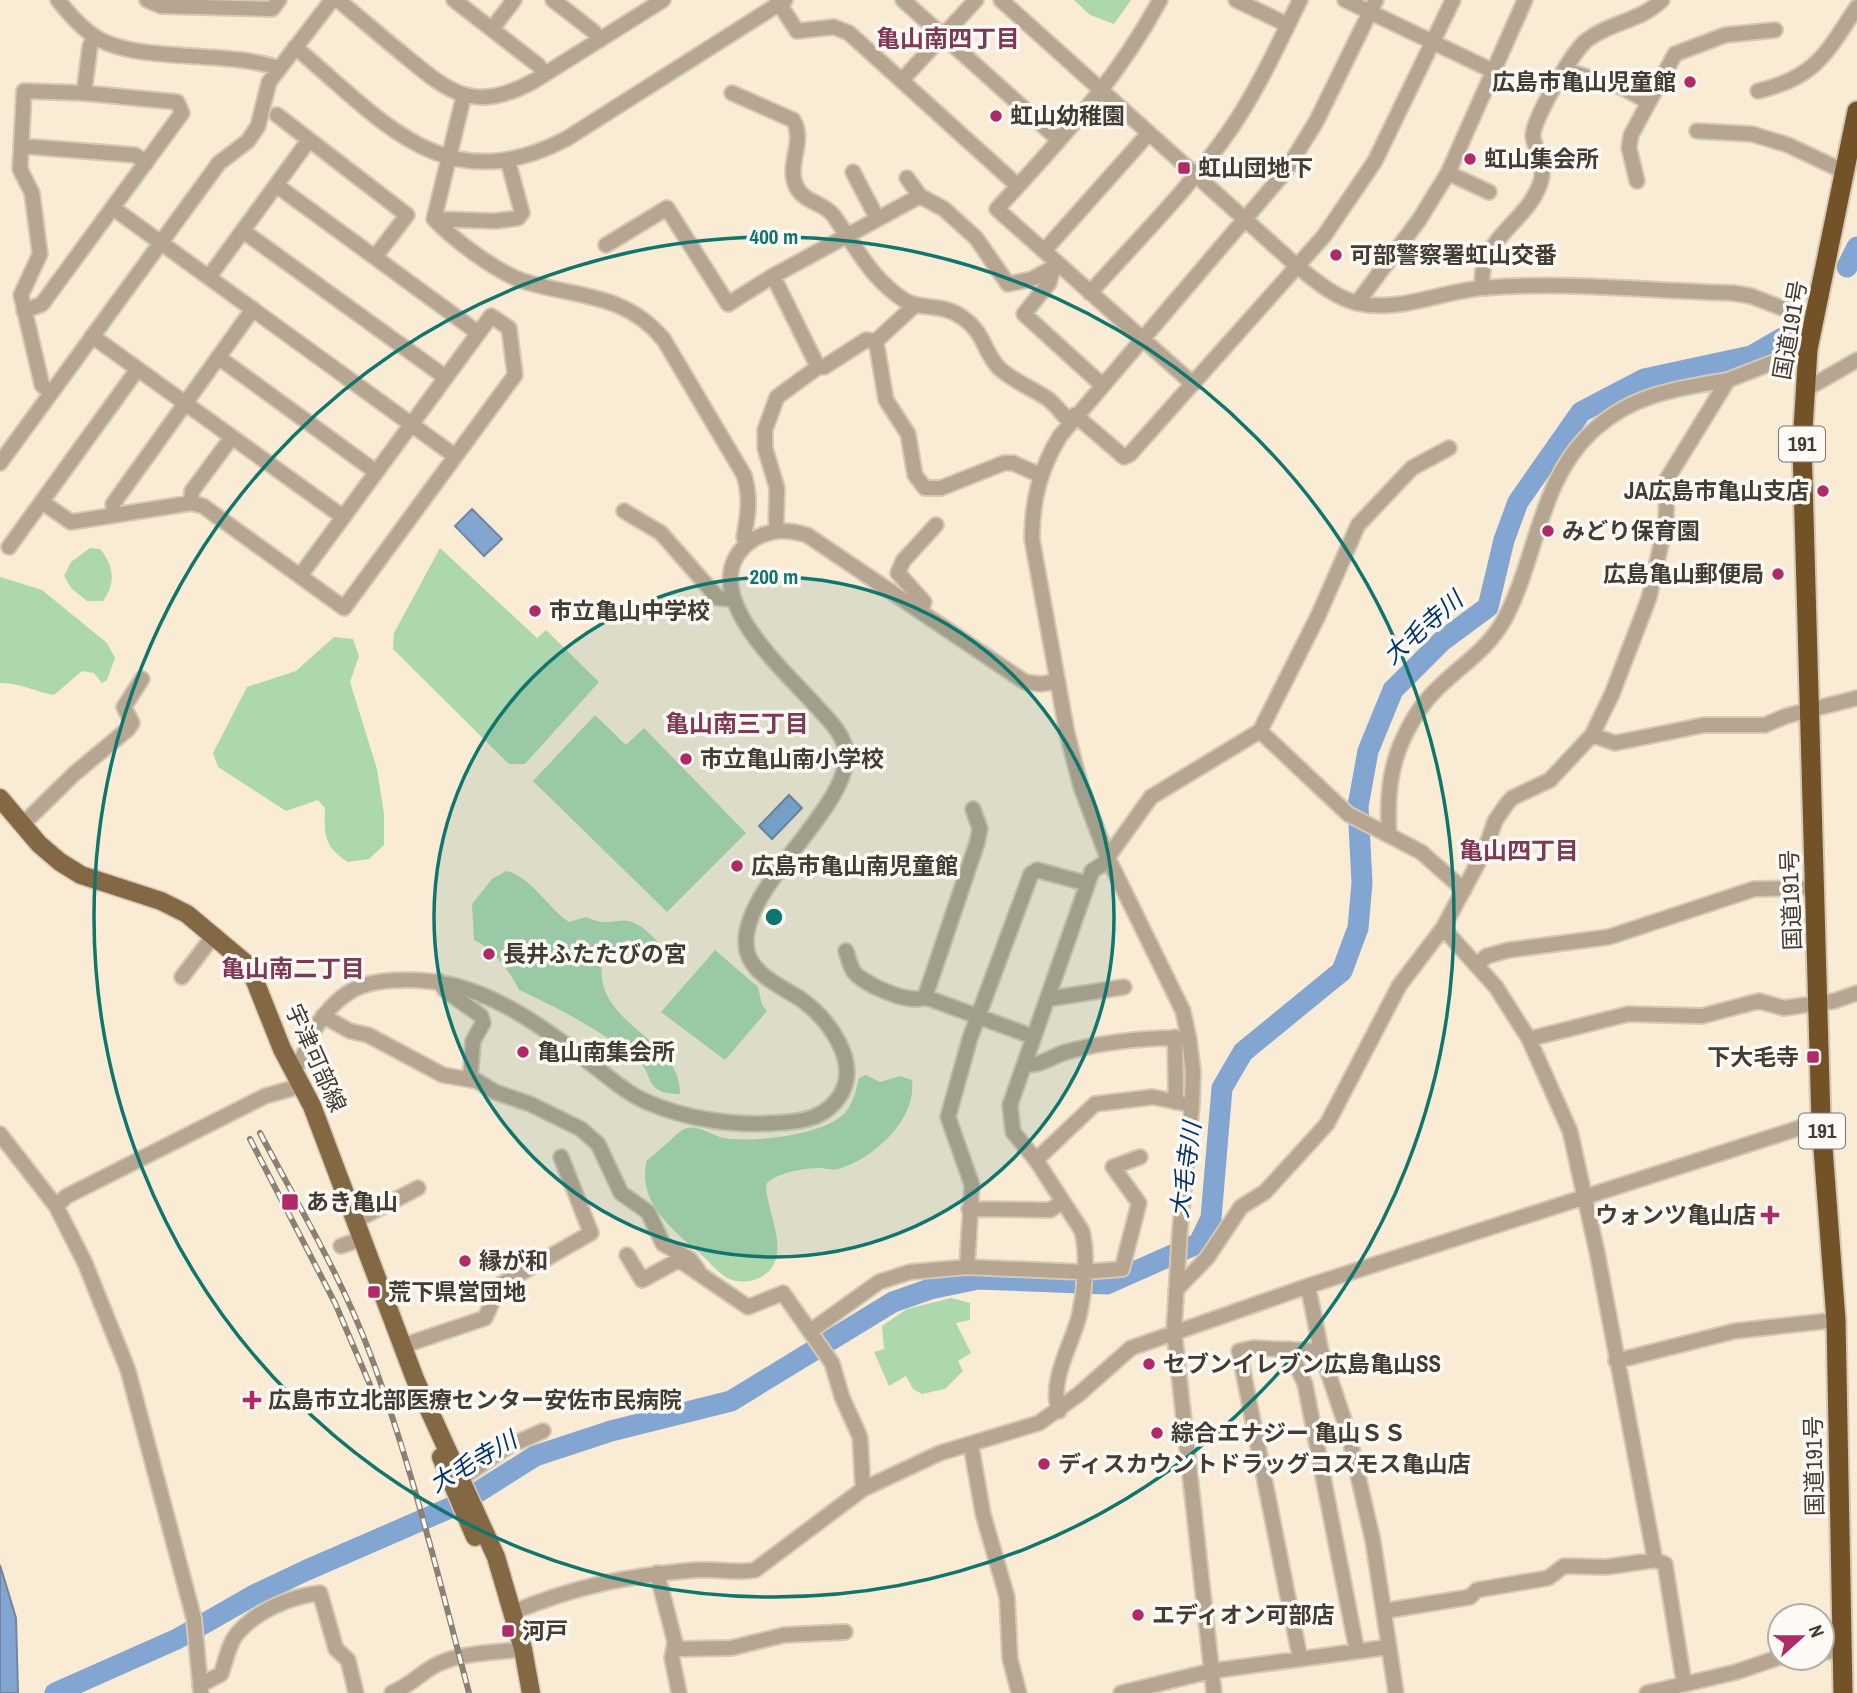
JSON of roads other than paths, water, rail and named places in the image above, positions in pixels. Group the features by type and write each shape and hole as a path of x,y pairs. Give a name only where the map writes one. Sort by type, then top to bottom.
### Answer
{"highway":[{"name":"国道191号","path":"1843,1693 1847,1655 1836,1320 1821,1121 1803,390 1808,349 1816,321 1857,111"}],"main road":[{"name":"宇津可部線","path":"0,798 22,825 60,862 81,875 161,901 187,914 249,966 296,1078 312,1106 402,1346 470,1512 496,1557 523,1649 531,1693"}],"street":[{"path":"58,0 95,37 134,50 253,61 278,68"},
{"path":"148,0 161,6 195,4 272,9 279,0"},
{"path":"0,463 219,163 248,141 258,126 269,82 331,0"},
{"path":"338,0 440,86 464,95 503,95 545,74 655,2"},
{"path":"454,0 538,65 545,74"},
{"path":"492,29 514,0"},
{"path":"553,0 593,31 600,40"},
{"path":"902,0 1059,140"},
{"path":"902,80 976,0"},
{"path":"1001,0 1298,267 1335,294 1357,303 1384,306 1482,288 1522,286 1733,293 1751,296 1816,321"},
{"path":"1160,0 1142,34 1102,92 997,209 1044,251 1056,267 1090,293 1141,341 1193,384"},
{"path":"1236,0 1288,25"},
{"path":"1090,293 1196,174 1248,102 1300,0"},
{"path":"1345,0 1373,6 1433,41 1493,71"},
{"path":"776,530 778,488 765,449 765,430 776,397 818,367 824,367 866,340 876,341 914,306 933,305 964,318 982,333 990,356 1010,378 1051,401 1124,457 1130,454 1324,236 1375,160 1453,0"},
{"path":"1357,303 1419,220 1448,173 1468,134 1525,0"},
{"path":"1482,288 1484,263 1500,236 1519,220 1541,183 1543,162 1533,136 1534,126 1565,69 1586,40 1650,13 1662,0"},
{"path":"295,47 402,137 428,152 466,162 509,161 538,153 566,139 780,1 797,31 834,27 849,33 1018,186"},
{"path":"1176,1102 1183,1011 1107,856 1082,787 1067,733 1032,539 1032,518 1040,475 1048,455 1073,419 1246,221 1285,172 1316,122 1373,6"},
{"path":"1758,91 1781,86 1819,64 1857,6"},
{"path":"1637,181 1629,148 1631,135 1675,54 1725,35 1776,30"},
{"path":"84,93 90,46 95,37"},
{"path":"1565,69 1602,80 1649,102"},
{"path":"24,311 42,304 146,163 182,113 177,102 84,93 24,91 20,169 32,193 40,254 20,295 42,385 51,393"},
{"path":"732,93 793,120 799,137 794,157 796,186 808,201 833,215 870,272 914,306"},
{"path":"434,219 464,95"},
{"path":"277,115 407,215 375,257"},
{"path":"1697,131 1752,134 1788,145 1845,172"},
{"path":"1044,251 1149,133"},
{"path":"209,277 310,140"},
{"path":"21,146 135,155 146,163"},
{"path":"434,219 496,221 518,218 522,212 509,161"},
{"path":"853,172 877,218"},
{"path":"1448,173 1489,192"},
{"path":"907,178 920,196 944,209 976,238 1008,284 1032,279 1056,267"},
{"path":"276,186 477,332"},
{"path":"606,245 667,208 727,304 844,235 920,196"},
{"path":"113,208 455,456"},
{"path":"434,219 445,230 505,272 522,280 613,302 651,324 664,340 744,475 750,508 744,537 747,544"},
{"path":"243,231 445,377"},
{"path":"1056,267 1049,283 1024,314 1102,386"},
{"path":"773,276 818,367"},
{"path":"114,514 113,504 253,309"},
{"path":"42,502 71,522 191,503 203,506 344,608 514,375 509,328 491,316 477,332 300,576"},
{"path":"92,336 343,517"},
{"path":"876,341 886,400 908,434 915,474 925,488 941,488 1004,463 1040,475"},
{"path":"1386,833 1386,796 1403,739 1437,688 1479,654 1502,624 1517,595 1540,515 1572,454 1595,428 1628,405 1653,393 1728,380 1808,349"},
{"path":"218,357 376,472"},
{"path":"1803,390 1857,360"},
{"path":"9,547 137,370"},
{"path":"1176,1285 1207,1258 1241,1208 1265,1192 1327,1124 1399,986 1443,928 1485,850 1495,821 1506,805 1512,798 1550,780 1592,735 1612,694 1649,598 1666,522 1667,479 1728,380"},
{"path":"191,503 192,491 232,437"},
{"path":"1059,1410 1055,1400 1080,1306 1086,1244 1082,1231 1013,1132 1010,1105 1085,883 1151,797 1260,731 1318,616 1358,526 1412,468 1449,448"},
{"path":"624,511 661,533 718,598 732,599"},
{"path":"921,611 924,601 898,573 903,561 936,525"},
{"path":"56,1206 67,1196 296,1078 300,1063 323,1017 352,990 369,983 412,979 439,981 463,987 520,1013 628,1092 665,1108 730,1124 757,1125 810,1120 834,1103 842,1092 846,1066 836,1038 804,1002 756,967 749,958 746,940 750,918 759,901 842,777 846,752 835,728 748,626 732,599 728,581 730,569 747,544 776,530 807,536 1025,682 1058,681"},
{"path":"22,825 74,774 128,729 132,723 124,708 142,679"},
{"path":"1592,735 1615,743 1704,725 1765,725 1857,698"},
{"path":"1260,731 1348,814 1421,852 1464,890"},
{"path":"846,951 855,973 905,1000 918,1000 925,996 977,843 980,829 973,809"},
{"path":"967,1267 972,1185 948,1117 978,1017 1031,874 1037,870 1085,883"},
{"path":"1476,965 1487,956 1508,950 1609,937 1754,889 1815,888"},
{"path":"1443,928 1496,987 1530,1039 1570,1131 1655,1560"},
{"path":"182,976 214,935"},
{"path":"439,981 445,990 481,1016 483,1023 473,1041 470,1078"},
{"path":"1047,999 1124,987"},
{"path":"1530,1039 1628,1014 1702,1016 1759,1001 1784,1009 1818,1004 1857,993"},
{"path":"925,996 974,1012 978,1017 1034,1037"},
{"path":"323,1017 350,1031 368,1035 443,1075 470,1078 495,1092 545,1110 592,1137 621,1193 648,1212 663,1244 690,1259 698,1270"},
{"path":"1025,1064 1033,1065 1066,1052 1182,1038"},
{"path":"1182,1038 1193,1071 1174,1330 1214,1693"},
{"path":"1035,1160 1095,1104 1153,1097 1192,1104"},
{"path":"511,1613 604,1581 702,1569 740,1573 755,1570 863,1489 940,1453 1039,1423 1059,1410 1131,1348 1174,1330 1821,1121"},
{"path":"0,1134 56,1206 85,1263 128,1370 188,1596 200,1689"},
{"path":"402,1346 485,1318 500,1285 591,1233 561,1157"},
{"path":"813,1332 879,1282 910,1272 967,1267 1083,1275 1122,1269 1139,1203 1113,1167 1140,1157"},
{"path":"355,1221 418,1188"},
{"path":"970,1209 1050,1210 1063,1202"},
{"path":"341,1247 361,1239"},
{"path":"627,1255 642,1280 679,1260 698,1270 748,1307 783,1293 813,1332 832,1363 842,1397 860,1437 863,1489"},
{"path":"1308,1286 1321,1351 1348,1432 1373,1541 1396,1693"},
{"path":"1616,1362 1735,1331 1836,1320"},
{"path":"1300,1658 1238,1352 1253,1348 1321,1351"},
{"path":"1289,1349 1306,1384 1357,1651"},
{"path":"460,1483 509,1446 543,1431"},
{"path":"971,1444 983,1514 1007,1597 1010,1658 1019,1693"},
{"path":"1384,1611 1470,1597 1477,1590 1548,1578 1564,1566 1606,1567 1655,1560 1665,1564 1684,1683"},
{"path":"657,1573 675,1649 672,1658 679,1693"},
{"path":"200,1689 221,1674 234,1638 259,1616 300,1595 320,1593 336,1649 348,1660 356,1693"},
{"path":"675,1649 731,1648 784,1635 845,1632"},
{"path":"1121,1693 1211,1671 1389,1647"},
{"path":"392,1693 414,1683 434,1666 456,1658 523,1649"},
{"path":"1647,1693 1737,1672 1766,1662"}],"water":[{"path":"472,509 502,539 484,556 455,526"},
{"path":"789,795 802,808 772,839 759,826"},
{"path":"0,1565 16,1618 18,1693 0,1693"}],"waterway":[{"name":"大毛寺川","path":"1847,267 1857,247"},
{"name":"大毛寺川","path":"55,1693 177,1639 254,1595 307,1570 459,1504 535,1456 611,1431 731,1401 893,1302 930,1289 978,1279 1107,1284 1199,1243 1211,1218 1222,1088 1243,1052 1342,971 1358,928 1362,883 1358,806 1368,751 1393,690 1442,641 1488,607 1504,540 1518,502 1581,412 1644,379 1751,356 1784,337"}],"railway":[{"path":"260,1133 332,1268 369,1351 411,1478 469,1693"},
{"path":"250,1139 335,1303 376,1399"}],"place":[{"name":"広島市亀山児童館","path":"1690,82"},
{"name":"虹山幼稚園","path":"996,116"},
{"name":"虹山集会所","path":"1470,159"},
{"name":"虹山団地下","path":"1184,168"},
{"name":"可部警察署虹山交番","path":"1336,255"},
{"name":"JA広島市亀山支店","path":"1823,491"},
{"name":"みどり保育園","path":"1548,531"},
{"name":"広島亀山郵便局","path":"1778,574"},
{"name":"市立亀山中学校","path":"535,611"},
{"name":"市立亀山南小学校","path":"686,759"},
{"name":"広島市亀山南児童館","path":"737,866"},
{"name":"長井ふたたびの宮","path":"489,954"},
{"name":"亀山南集会所","path":"523,1052"},
{"name":"下大毛寺","path":"1813,1057"},
{"name":"あき亀山","path":"290,1202"},
{"name":"ウォンツ亀山店","path":"1770,1215"},
{"name":"縁が和","path":"465,1261"},
{"name":"荒下県営団地","path":"374,1292"},
{"name":"セブンイレブン広島亀山SS","path":"1149,1364"},
{"name":"広島市立北部医療センター安佐市民病院","path":"252,1400"},
{"name":"綜合エナジー 亀山ＳＳ","path":"1157,1433"},
{"name":"ディスカウントドラッグコスモス亀山店","path":"1044,1464"},
{"name":"エディオン可部店","path":"1138,1615"},
{"name":"河戸","path":"508,1631"}],"district":[{"name":"亀山南四丁目","path":"948,39"},
{"name":"亀山南三丁目","path":"737,724"},
{"name":"亀山四丁目","path":"1519,851"},
{"name":"亀山南二丁目","path":"293,969"}]}
